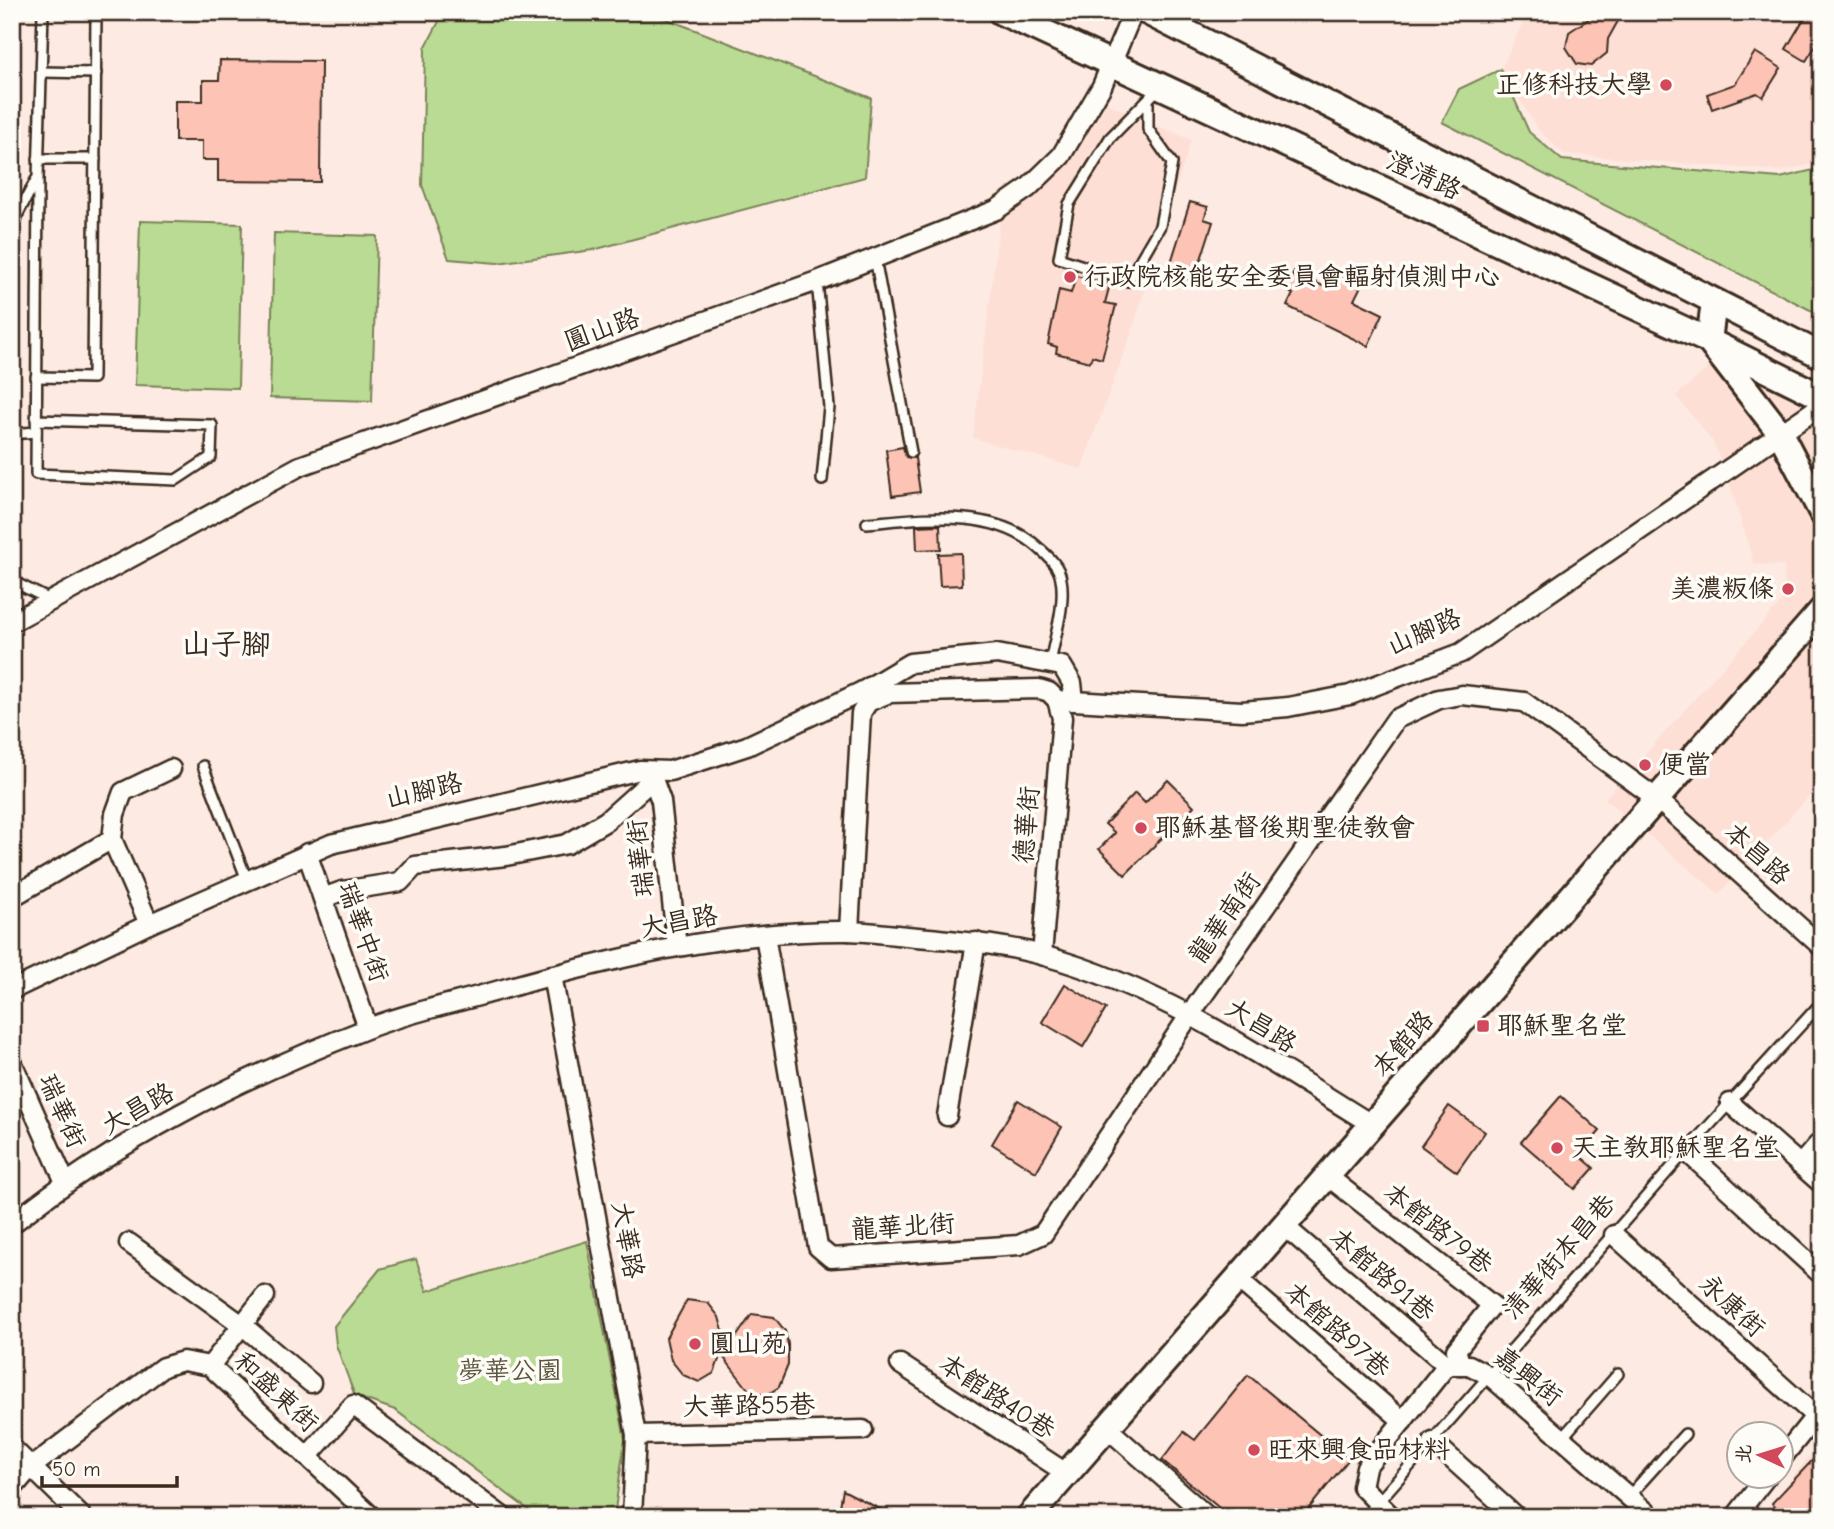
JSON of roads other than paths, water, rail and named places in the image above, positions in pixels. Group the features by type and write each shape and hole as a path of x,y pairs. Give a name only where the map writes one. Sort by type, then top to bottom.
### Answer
{"main road":[{"name":"澄清路","path":"1000,12 1111,65 1154,93 1709,341 1822,397"},
{"name":"澄清路","path":"1147,12 1822,356"},
{"path":"1714,302 1709,341 1780,433 1822,513"},
{"name":"本館路","path":"1029,1517 1822,610"}],"street":[{"name":"圓山路","path":"12,622 300,466 817,281 996,210 1028,188 1061,156 1111,65 1133,12"},
{"name":"山腳路","path":"863,691 889,693 1040,689 1066,701 1242,711 1288,707 1350,695 1461,653 1822,405"},
{"name":"山腳路","path":"12,990 149,924 331,844 670,771 747,746 863,691 911,663 997,654 1050,664"},
{"path":"1050,664 1062,666 1072,683 1066,701"},
{"path":"849,931 861,713 869,702 889,693"},
{"name":"龍華南街","path":"1191,1013 1396,719 1439,699 1462,695 1524,702 1657,799"},
{"name":"德華街","path":"1042,955 1062,718 1066,701"},
{"path":"149,924 112,839 115,814 123,792 171,769"},
{"path":"323,898 342,891 400,882 415,866 506,856 567,844 606,821 646,775"},
{"name":"瑞華街","path":"646,775 661,800 677,947"},
{"name":"本昌路","path":"1657,799 1819,941"},
{"path":"12,897 112,839"},
{"name":"瑞華中街","path":"307,853 368,1028"},
{"name":"大昌路","path":"12,1224 65,1182 227,1090 368,1028 552,975 677,947 765,935 849,931 976,942 1042,955 1088,969 1191,1013 1371,1125"},
{"name":"龍華北街","path":"765,935 818,1247 831,1258 1019,1245 1043,1234 1191,1013"},
{"path":"947,1116 976,942"},
{"name":"大華路","path":"552,975 636,1435 632,1517"},
{"name":"瑞華街","path":"12,1062 65,1182"},
{"path":"1730,1103 1822,1184"},
{"path":"1800,1165 1822,1140"},
{"path":"1686,1151 1822,1275"},
{"name":"本館路79巷","path":"1326,1175 1492,1305 1456,1350 1454,1365"},
{"name":"本館路91巷","path":"1283,1225 1454,1365"},
{"name":"永康街","path":"1614,1235 1819,1412"},
{"path":"129,1243 242,1325 311,1383"},
{"name":"本館路97巷","path":"1237,1278 1403,1421"},
{"path":"209,1366 265,1296"},
{"name":"和盛東街","path":"12,1489 30,1468 163,1367 183,1361 209,1366 372,1517"},
{"name":"本館路40巷","path":"900,1364 1066,1473"},
{"path":"1392,1517 1371,1510 1362,1487 1366,1467 1454,1365"},
{"name":"嘉興街","path":"1454,1365 1469,1365 1490,1376 1653,1517"},
{"path":"307,1457 353,1405 503,1517"},
{"path":"1796,1441 1819,1412"},
{"path":"1106,1427 1208,1517"},
{"name":"大華路55巷","path":"636,1435 863,1430"},
{"path":"1433,1442 1516,1517"},
{"path":"12,1448 82,1517"},
{"path":"1735,1517 1756,1490"}],"lane":[{"path":"36,420 212,425 211,457 176,480 36,474 36,420 36,377 38,159 43,12"},
{"path":"36,377 93,378 96,12"},
{"path":"41,72 96,73"},
{"path":"1154,93 1148,130 1172,163 1160,226 1128,281 1059,258 1069,204 1110,138 1154,93"},
{"path":"38,159 95,159"},
{"path":"12,225 38,178"},
{"path":"875,258 911,452"},
{"path":"817,281 829,407 822,480"},
{"path":"12,434 36,432"},
{"path":"867,523 914,519 984,520 1028,537 1053,560 1061,579 1050,664"},
{"path":"12,581 50,600"},
{"path":"203,766 247,880"},
{"name":"清華街本昌巷","path":"1371,1510 1686,1151 1822,1002"},
{"path":"1562,1438 1618,1374"},
{"path":"1629,1496 1685,1434"}],"place":[{"name":"正修科技大學","path":"1666,85"},
{"name":"行政院核能安全委員會輻射偵測中心","path":"1070,277"},
{"name":"美濃粄條","path":"1788,589"},
{"name":"便當","path":"1645,765"},
{"name":"耶穌基督後期聖徒教會","path":"1141,828"},
{"name":"耶穌聖名堂","path":"1483,1026"},
{"name":"天主教耶穌聖名堂","path":"1557,1148"},
{"name":"圓山苑","path":"695,1344"},
{"name":"旺來興食品材料","path":"1254,1450"}],"district":[{"name":"山子腳","path":"226,644"}],"park label":[{"name":"夢華公園","path":"510,1371"}]}
